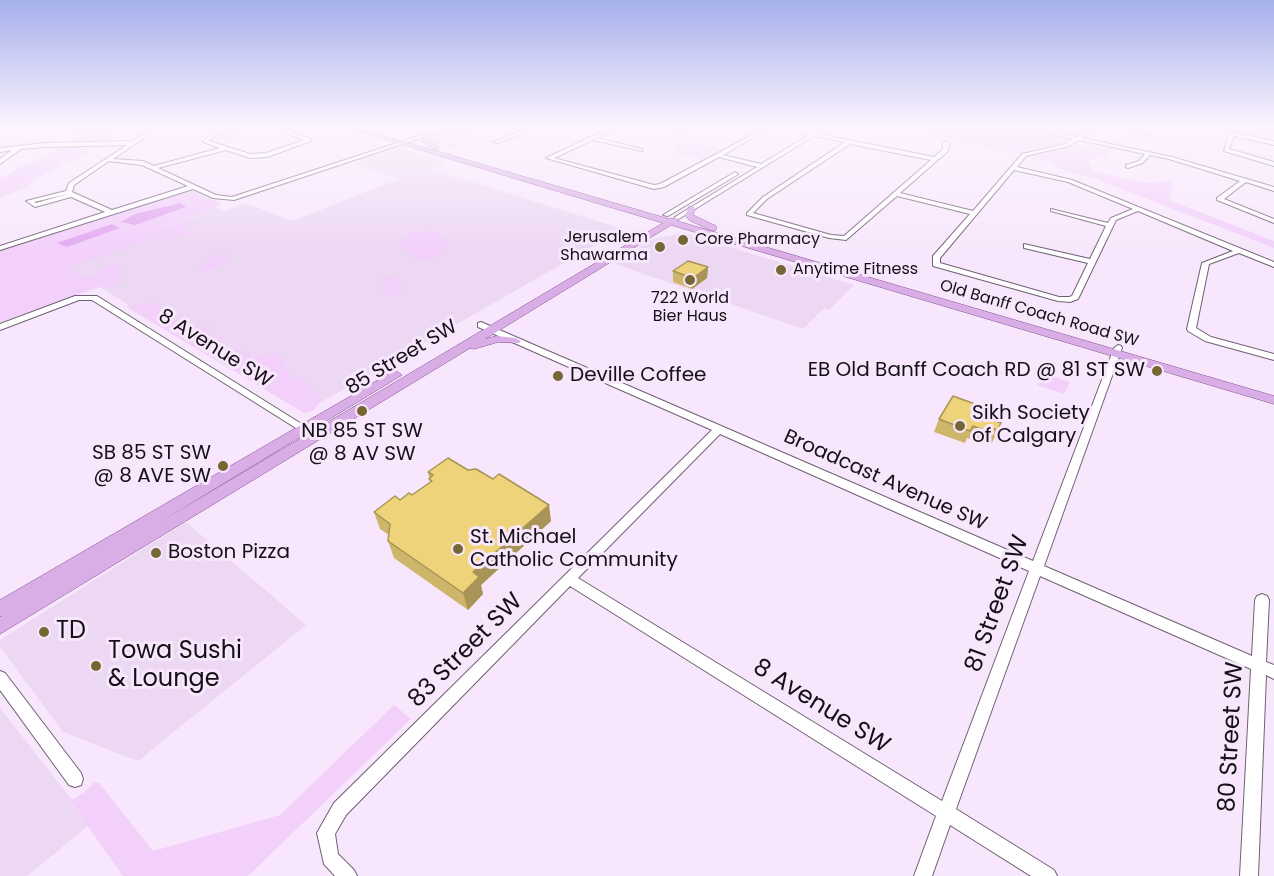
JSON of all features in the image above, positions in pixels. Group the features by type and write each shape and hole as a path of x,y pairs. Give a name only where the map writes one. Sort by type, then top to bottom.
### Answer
{"main road":[{"name":"Old Banff Coach Road SW","path":"489,168 610,205 729,234 1274,400"},
{"name":"Old Banff Coach Road SW","path":"501,168 668,219 700,232 1274,394"},
{"path":"610,205 636,218 640,232 673,230 700,232"},
{"path":"692,209 689,215 692,218 729,234"},
{"name":"85 Street SW","path":"0,609 309,432 640,232 668,219"},
{"name":"85 Street SW","path":"0,626 309,432 447,356 486,327"},
{"path":"447,356 489,340 515,340"}],"street":[{"path":"96,168 77,178 70,193 35,205 29,201 70,193 110,212"},
{"path":"152,168 212,196 228,198 327,168"},
{"path":"585,168 654,187 662,186 695,168"},
{"name":"85 Street SW","path":"668,219 752,168"},
{"name":"85 Street SW","path":"668,219 692,209 753,168"},
{"path":"809,168 765,198 749,214 831,237 846,238 925,168"},
{"path":"1139,209 1118,216 1110,225 1075,297 1070,300 1058,299 936,264 936,258 1012,168 1070,181 1139,209 1274,265"},
{"path":"1202,168 1274,189"},
{"path":"1245,180 1219,199 1274,221"},
{"path":"0,248 192,187"},
{"path":"896,194 975,213"},
{"path":"1053,210 1110,225"},
{"path":"1027,246 1091,262"},
{"path":"1239,251 1206,263 1191,328 1208,339 1274,357"},
{"name":"8 Avenue SW","path":"0,327 78,298 94,298 309,432"},
{"name":"Broadcast Avenue SW","path":"486,327 1267,669"},
{"name":"81 Street SW","path":"923,876 1117,351"},
{"name":"83 Street SW","path":"348,876 330,858 326,833 340,809 719,429"},
{"name":"8 Avenue SW","path":"569,579 1048,876"},
{"name":"80 Street SW","path":"1249,876 1267,669 1262,600"},
{"path":"0,678 75,779"}],"shaded area":[{"path":"20,168 57,168 33,180 28,187 0,197 0,178"},
{"path":"368,168 433,168 430,169 623,229 316,405 211,356 56,260 215,206 224,211 246,203 292,221 399,179"},
{"path":"1057,168 1092,168 1128,180 1150,183 1174,181 1169,200 1274,241 1274,248 1096,179"},
{"path":"192,191 222,204 155,229 194,220 196,224 184,229 189,234 186,236 163,240 157,237 68,267 85,278 99,273 102,267 117,264 121,269 121,280 115,285 104,289 99,287 0,323 0,250 181,192"},
{"path":"180,203 186,207 135,225 121,222 135,214"},
{"path":"112,224 120,228 67,247 57,243"},
{"path":"438,232 444,238 448,246 443,253 428,259 413,259 408,256 412,253 400,249 402,240 409,233"},
{"path":"684,233 854,285 829,310 824,308 803,329 615,264 652,239"},
{"path":"218,254 230,255 229,260 208,271 200,270 199,266 207,262 206,258"},
{"path":"391,276 404,284 400,287 403,295 385,295 383,291 388,287 379,282 382,278"},
{"path":"158,302 166,313 191,320 190,326 210,328 209,339 223,337 211,356 227,349 237,348 254,357 274,353 285,362 290,376 302,379 322,400 313,411 304,413 125,306"},
{"path":"1045,374 1070,382 1064,394 1037,385"},
{"path":"186,522 306,625 138,761 63,732 0,647 0,640"},
{"path":"394,705 411,719 248,876 123,876 72,804 72,800 85,792 94,782 99,783 153,851 280,815"},
{"path":"0,708 72,800 72,805 88,826 27,876 0,876"}],"building":[{"path":"688,261 708,267 693,278 673,271"},
{"path":"953,396 983,407 981,411 995,417 993,420 1001,423 997,430 989,427 987,431 973,426 970,431 939,419"},
{"name":"St. Michael Catholic Community","path":"448,458 468,470 476,469 493,479 499,474 549,505 473,572 479,577 463,593 388,541 390,524 374,512 395,496 400,500 409,493 412,495 432,481 429,479 433,475 428,472"}],"place":[{"name":"Core Pharmacy","path":"683,240"},
{"name":"Jerusalem Shawarma","path":"660,247"},
{"name":"Anytime Fitness","path":"781,270"},
{"name":"722 World Bier Haus","path":"690,280"},
{"name":"EB Old Banff Coach RD @ 81 ST SW","path":"1157,371"},
{"name":"Deville Coffee","path":"558,376"},
{"name":"NB 85 ST SW @ 8 AV SW","path":"362,411"},
{"name":"Sikh Society of Calgary","path":"960,426"},
{"name":"SB 85 ST SW @ 8 AVE SW","path":"223,466"},
{"name":"St. Michael Catholic Community","path":"458,549"},
{"name":"Boston Pizza","path":"156,553"},
{"name":"TD","path":"44,632"},
{"name":"Towa Sushi & Lounge","path":"96,666"}]}
